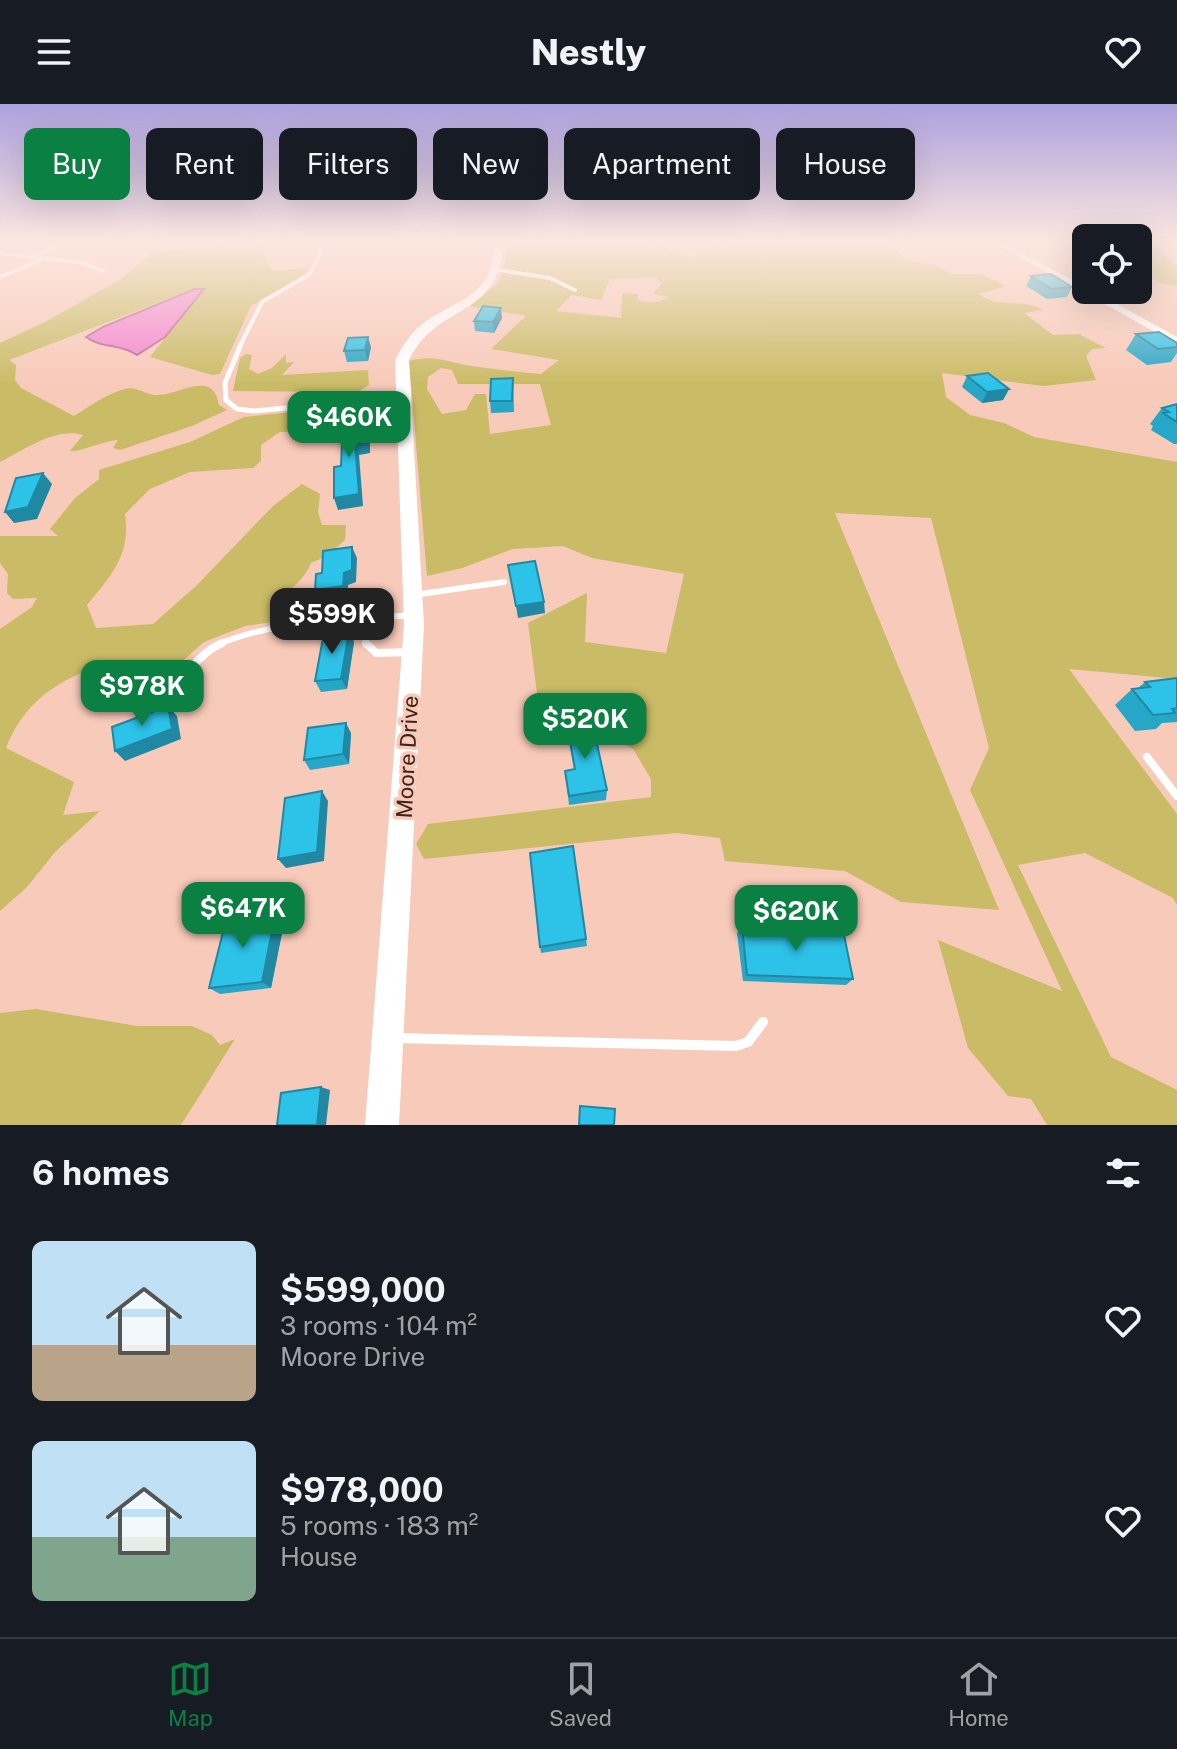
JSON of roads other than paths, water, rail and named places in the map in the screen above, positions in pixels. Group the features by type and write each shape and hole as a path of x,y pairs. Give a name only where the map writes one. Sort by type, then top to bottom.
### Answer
{"main road":[{"name":"Moore Drive","path":"382,1125 412,652 402,360 410,342 427,326 485,290"}],"street":[{"path":"1111,304 1177,341"}],"lane":[{"path":"283,290 262,302 254,313 225,383 226,400 237,409 254,411 402,397"},
{"path":"168,710 187,672 213,647 234,637 269,630 372,619 412,605 504,582"},
{"path":"372,619 365,633 366,646 376,653 412,652"},
{"path":"1147,757 1177,796"},
{"path":"388,1038 736,1046 748,1042 763,1022"}]}
